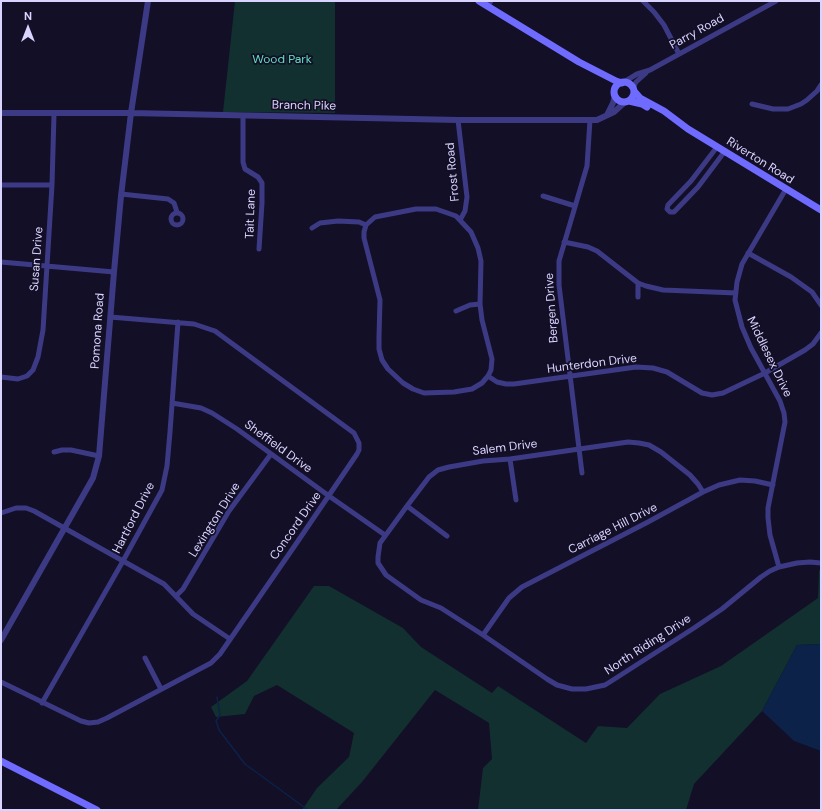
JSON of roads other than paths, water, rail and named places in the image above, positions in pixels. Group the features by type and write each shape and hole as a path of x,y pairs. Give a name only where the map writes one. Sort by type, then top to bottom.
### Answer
{"main road":[{"path":"479,1 490,4 609,83 619,101 627,102 633,97 634,89 630,84 616,82 579,62"},
{"path":"615,94 616,86 623,82"},
{"name":"Riverton Road","path":"634,89 640,98 664,111 688,129"},
{"name":"Riverton Road","path":"627,102 642,104 688,129 821,210"},
{"path":"1,761 98,810"}],"street":[{"name":"Pomona Road","path":"1,640 93,478 99,456 121,194 146,1"},
{"path":"643,1 664,25 679,54"},
{"name":"Parry Road","path":"634,89 636,82 650,70 776,1"},
{"name":"Parry Road","path":"623,82 637,74 650,70"},
{"path":"752,104 774,109 788,108 801,104 807,100 821,85"},
{"path":"606,116 614,103 615,94"},
{"name":"Branch Pike","path":"1,113 131,113 458,120 597,120 614,112 627,102"},
{"name":"Susan Drive","path":"1,377 22,378 33,370 38,357 43,330 52,185 54,114"},
{"name":"Tait Lane","path":"243,116 242,162 245,168 258,177 262,183 259,249"},
{"name":"Frost Road","path":"458,120 467,197 465,211 460,220"},
{"name":"Bergen Drive","path":"582,473 558,286 559,261 586,166 590,120"},
{"path":"717,147 691,181 668,205 667,209 670,212 674,212 698,187 724,151"},
{"path":"1,185 52,185"},
{"name":"Middlesex Drive","path":"779,568 770,535 768,518 785,422 780,401 742,327 737,311 736,293 739,273 748,253 786,189"},
{"path":"121,194 168,199 174,203 177,212"},
{"path":"543,196 575,206"},
{"path":"416,209 436,209 456,216 471,232 478,248 480,261 480,304 482,320 492,359 491,370 482,383 472,389 430,394 413,389 403,383 388,369 382,360 379,349 380,300 364,238 366,225 370,220 379,215 416,209"},
{"path":"312,228 320,223 338,221 359,222 366,225"},
{"path":"564,242 588,247 597,251 638,283 646,286 663,290 736,293"},
{"path":"748,253 791,277 812,292 821,305"},
{"path":"1,262 114,272"},
{"path":"638,283 638,297"},
{"path":"456,311 470,305 480,304"},
{"name":"Concord Drive","path":"1,682 81,721 89,723 98,722 107,718 211,663 216,659 230,639 357,454 359,442 354,433 215,331 194,324 110,317"},
{"name":"Hartford Drive","path":"42,702 124,561 162,490 167,466 178,322"},
{"name":"Hunterdon Drive","path":"488,376 497,382 506,384 569,377 636,367 653,368 667,372 702,393 712,395 723,392 765,373 809,347 821,334"},
{"name":"Sheffield Drive","path":"172,403 201,408 212,412 385,535"},
{"name":"Salem Drive","path":"402,586 386,575 378,563 379,549 385,535 425,481 438,470 460,464 510,459 628,442 649,445 661,452 690,475 703,492"},
{"path":"54,452 71,450 99,456"},
{"name":"Lexington Drive","path":"176,596 183,589 229,511 271,454"},
{"path":"510,459 516,500"},
{"name":"Carriage Hill Drive","path":"483,635 509,598 522,587 703,492 719,485 740,480 756,481 773,485"},
{"path":"407,506 447,536"},
{"path":"1,513 16,508 26,508 34,511 164,584 194,614 230,639"},
{"name":"North Riding Drive","path":"402,586 421,600 441,608 557,685 572,689 586,689 594,688 613,680 694,628 745,591 761,577 779,568 797,563 821,563"},
{"path":"145,658 161,689"}],"water":[{"path":"821,644 821,751 794,741 762,711 797,645"}],"waterway":[{"path":"217,697 220,715 216,721 219,730 245,764 308,810"}],"park label":[{"name":"Wood Park","path":"282,60"}]}
